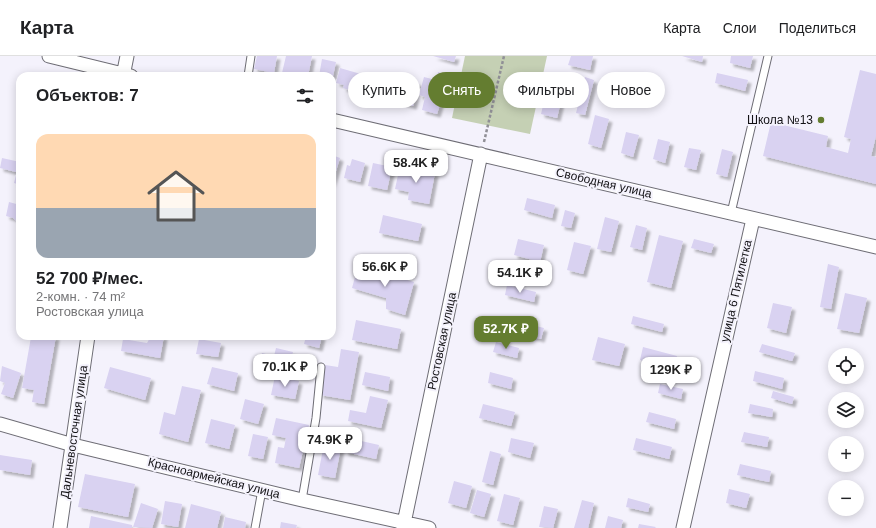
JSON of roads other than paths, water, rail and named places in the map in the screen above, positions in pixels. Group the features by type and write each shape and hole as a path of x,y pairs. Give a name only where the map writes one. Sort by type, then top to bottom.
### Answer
{"street":[{"path":"49,56 114,72"},
{"path":"126,72 127,56"},
{"name":"Свободная улица","path":"336,121 876,247"},
{"name":"Ростовская улица","path":"404,525 481,154"},
{"name":"улица 6 Пятилетка","path":"682,528 753,219"},
{"name":"Дальневосточная улица","path":"60,528 87,340"},
{"name":"Красноармейская улица","path":"0,424 73,445 404,525 429,528"}],"lane":[{"path":"249,72 251,56"},
{"path":"731,213 768,56"},
{"path":"302,500 316,418 321,367"},
{"path":"254,528 262,490"}],"place":[{"name":"Школа №13","path":"821,120"}]}
